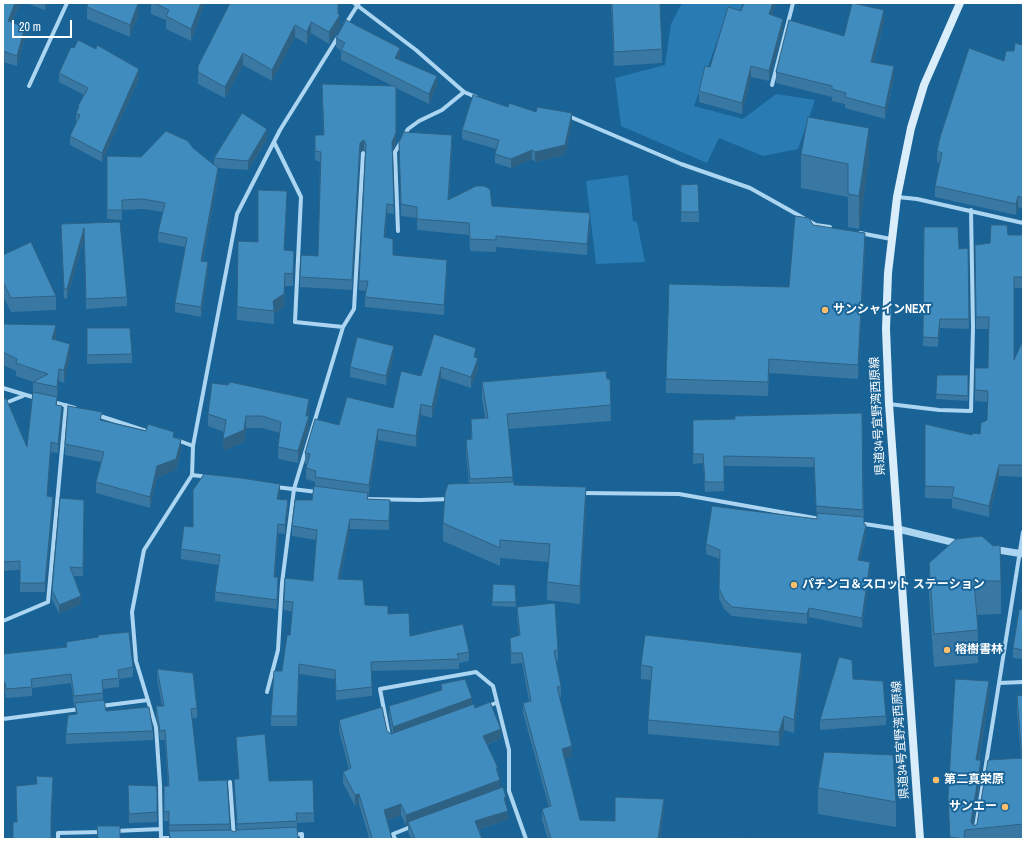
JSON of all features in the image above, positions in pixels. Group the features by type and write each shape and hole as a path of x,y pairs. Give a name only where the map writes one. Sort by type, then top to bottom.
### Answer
{"main road":[{"name":"県道34号宜野湾西原線","path":"920,839 889,404 886,329 891,239 897,197 907,146 922,91 960,3"}],"street":[{"path":"29,86 67,3"},
{"path":"772,85 793,3"},
{"path":"183,838 161,838 160,785 156,727 136,661 132,612 144,550 192,475 193,446 237,214 274,142 357,4 416,50 464,92 479,98"},
{"path":"398,231 395,152 408,129 419,121 442,110 464,92"},
{"path":"563,115 570,116 681,164 750,188 816,225 839,229"},
{"path":"274,142 301,197 295,322 343,327"},
{"path":"267,692 278,650 282,583 294,489 343,327 354,309 363,153"},
{"path":"897,197 917,199 971,210 1023,223"},
{"path":"889,404 939,410 971,410 973,327 971,210"},
{"path":"854,232 891,239"},
{"path":"3,388 23,396 66,405 81,410"},
{"path":"3,404 23,396"},
{"path":"3,621 48,602 66,405"},
{"path":"89,412 156,434"},
{"path":"171,439 193,446"},
{"path":"192,475 212,477"},
{"path":"272,486 324,493"},
{"path":"577,493 679,494 823,520"},
{"path":"361,499 420,500 459,498"},
{"path":"851,522 876,524 965,545"},
{"path":"974,839 999,683 1022,554 1023,532"},
{"path":"981,548 1022,554"},
{"path":"390,741 380,689 476,672 493,686 496,703 509,750 509,791 526,839"},
{"path":"999,683 1023,682"},
{"path":"94,707 148,700"},
{"path":"482,708 496,703"},
{"path":"3,719 87,708"},
{"path":"230,782 234,838"},
{"path":"502,794 509,791"},
{"path":"394,839 393,834 422,823"},
{"path":"58,839 58,833 161,829"},
{"path":"287,835 302,834 302,839"},
{"path":"227,837 242,837"}],"shaded area":[{"path":"682,3 743,3 738,15 727,13 694,106 743,119 776,94 815,100 798,149 763,156 719,138 707,163 621,126 615,78 665,65 671,24"},
{"path":"628,175 633,221 637,222 645,262 596,264 586,181"}],"building":[{"path":"3,3 15,3 8,21 25,27 17,56 3,51"},
{"path":"88,3 138,4 130,25 87,7"},
{"path":"154,3 201,3 191,29 166,16 169,10"},
{"path":"230,3 338,3 338,14 340,15 329,32 311,22 307,32 295,25 272,70 243,53 225,87 198,72 198,66"},
{"path":"612,3 660,3 662,49 614,52"},
{"path":"744,3 773,3 769,14 783,19 769,71 751,66 742,103 699,91 705,66 710,67 728,7 741,11"},
{"path":"852,3 884,10 871,62 894,66 885,108 845,97 846,93 832,89 832,86 776,72 789,20 844,36"},
{"path":"346,20 400,48 395,58 437,76 429,94 341,50 345,43 336,38"},
{"path":"78,40 96,49 97,45 139,69 102,153 70,136 80,115 76,113 79,107 78,106 88,88 59,73 71,47 74,48"},
{"path":"1015,43 1023,45 1023,198 1018,196 1016,204 935,186 942,153 937,151 940,137 969,48 1004,61 1006,51 1014,51"},
{"path":"322,84 396,86 396,133 392,142 394,205 387,204 384,237 393,239 393,255 447,260 444,305 365,297 368,281 359,281 366,144 364,140 360,143 352,280 300,277 301,255 318,256 321,152 315,151 315,135 324,135"},
{"path":"473,95 508,107 509,103 536,112 537,107 572,113 565,145 535,152 532,150 511,159 495,154 499,140 462,130"},
{"path":"242,113 267,129 248,161 214,158"},
{"path":"808,117 869,128 859,196 848,194 848,164 801,154"},
{"path":"166,131 188,141 193,148 218,168 201,261 208,262 201,307 175,303 187,238 158,232 165,203 143,199 122,200 122,210 107,210 107,156 141,157"},
{"path":"404,132 452,135 448,200 476,186 484,186 490,189 492,206 590,213 587,244 496,236 496,240 470,239 469,223 417,219 417,207 401,204 399,142"},
{"path":"698,184 699,212 681,212 681,185"},
{"path":"258,190 287,191 284,250 294,251 293,274 285,273 284,294 273,301 274,311 237,307 238,241 258,242"},
{"path":"795,216 809,218 813,225 865,233 858,365 769,359 768,382 666,379 669,284 789,287"},
{"path":"120,222 127,297 86,299 84,228 67,289 64,289 61,224"},
{"path":"991,225 1007,225 1008,235 1023,235 1023,277 1014,277 1014,360 1022,342 1023,465 999,465 989,506 952,497 954,487 925,486 925,424 972,435 973,433 980,434 981,423 987,420 988,391 975,390 975,368 988,368 989,317 976,317 975,245 990,243"},
{"path":"924,227 958,227 959,249 968,248 969,319 940,319 938,338 923,337"},
{"path":"31,242 56,296 11,298 3,282 3,255"},
{"path":"3,324 56,325 52,339 70,344 64,370 59,369 57,387 33,382 48,374 16,363 17,359 3,352"},
{"path":"87,328 130,328 132,354 87,355"},
{"path":"434,334 476,348 474,357 478,358 471,377 441,367 432,407 421,404 416,436 378,429 369,485 315,477 316,471 306,468 310,454 305,453 315,419 339,425 347,397 393,408 401,371 421,376"},
{"path":"357,337 394,346 386,376 350,367"},
{"path":"606,371 607,379 610,379 611,405 507,414 513,477 470,479 466,440 472,439 471,419 488,418 482,382"},
{"path":"937,375 968,375 968,396 936,394"},
{"path":"230,382 309,399 306,416 309,416 298,451 278,447 281,422 262,416 246,416 244,430 223,439 226,420 208,414 212,383 228,385"},
{"path":"33,392 57,397 56,405 62,406 58,444 51,442 47,496 53,497 45,583 20,583 20,561 3,562 3,400 6,398 27,447"},
{"path":"68,406 102,412 100,420 146,431 148,424 174,432 173,437 181,440 176,459 157,466 150,497 96,482 104,452 65,444"},
{"path":"862,413 863,510 816,506 814,458 724,456 724,482 705,482 703,454 693,454 693,420 735,419 735,416"},
{"path":"204,474 280,484 277,499 288,500 285,525 278,524 274,577 278,577 277,600 215,592 220,555 181,549 184,526 193,527 193,490"},
{"path":"514,482 514,485 586,487 580,586 547,582 550,544 500,540 500,548 443,523 445,493 448,484"},
{"path":"314,486 368,493 367,499 390,500 389,521 350,519 338,579 363,580 365,605 388,606 388,614 409,613 410,636 463,624 469,652 457,654 459,659 371,662 372,687 336,691 335,670 299,664 297,716 271,716 274,671 282,671 287,635 290,635 293,602 284,601 285,578 313,581 317,530 292,526 295,500 312,500"},
{"path":"60,498 84,500 83,568 70,567 81,596 59,605 52,590"},
{"name":"パチンコ＆スロット ステーション","path":"712,506 817,519 817,513 864,517 864,524 866,525 858,560 870,562 862,618 809,608 807,614 732,607 724,599 719,588 720,550 706,544"},
{"path":"982,536 993,546 1000,545 1001,581 974,581 978,630 934,634 929,563 956,539"},
{"path":"493,584 515,585 516,602 492,602"},
{"path":"555,603 558,650 554,651 561,686 557,687 572,746 562,749 580,820 615,821 615,797 664,799 658,839 551,839 542,809 551,806 523,703 531,701 522,653 511,653 510,638 520,635 517,607"},
{"path":"1023,609 1023,650 1013,648 1019,610"},
{"path":"129,632 133,667 118,670 119,678 102,680 103,693 74,696 71,674 31,679 32,687 6,689 5,683 3,683 3,654 67,647 66,642 98,637 98,635"},
{"path":"645,635 802,653 794,720 784,716 779,732 648,720 652,667 641,665"},
{"path":"839,657 852,660 853,679 883,681 886,716 820,720"},
{"path":"157,669 193,673 197,708 191,709 199,781 227,780 230,824 169,825 169,811 164,812 164,786 169,786 165,730 160,731 156,706 164,706"},
{"path":"465,679 472,698 393,727 389,706 442,690 441,684"},
{"path":"955,679 989,681 976,760 981,760 971,822 974,826 977,824 988,760 1022,758 1017,696 1023,695 1023,824 965,830 964,839 950,837 948,797"},
{"path":"104,700 106,711 149,707 153,731 66,734 68,715 77,714 75,703"},
{"path":"490,702 501,729 483,736 498,768 496,768 500,780 406,815 401,804 384,810 392,839 367,839 372,838 359,794 355,795 343,772 351,768 339,720 382,707 387,731 391,734 474,704 475,708"},
{"path":"265,734 269,781 313,780 314,813 296,813 297,821 237,824 234,779 239,779 236,737"},
{"path":"824,752 893,755 896,802 818,788"},
{"path":"36,776 53,777 51,839 13,839 13,822 17,822 16,786 37,784"},
{"path":"128,785 157,786 157,812 129,814"},
{"path":"503,787 506,797 504,798 508,811 475,821 482,839 415,839 408,822"},
{"path":"97,826 120,826 120,839 98,839"},
{"path":"297,827 298,839 170,839 169,831 231,830 234,832 237,830"},
{"path":"731,838 770,839 731,839"}],"place":[{"name":"サンシャインNEXT","path":"825,310"},
{"name":"パチンコ＆スロット ステーション","path":"794,585"},
{"name":"榕樹書林","path":"947,650"},
{"name":"第二真栄原","path":"936,780"},
{"name":"サンエー","path":"1005,807"}]}
